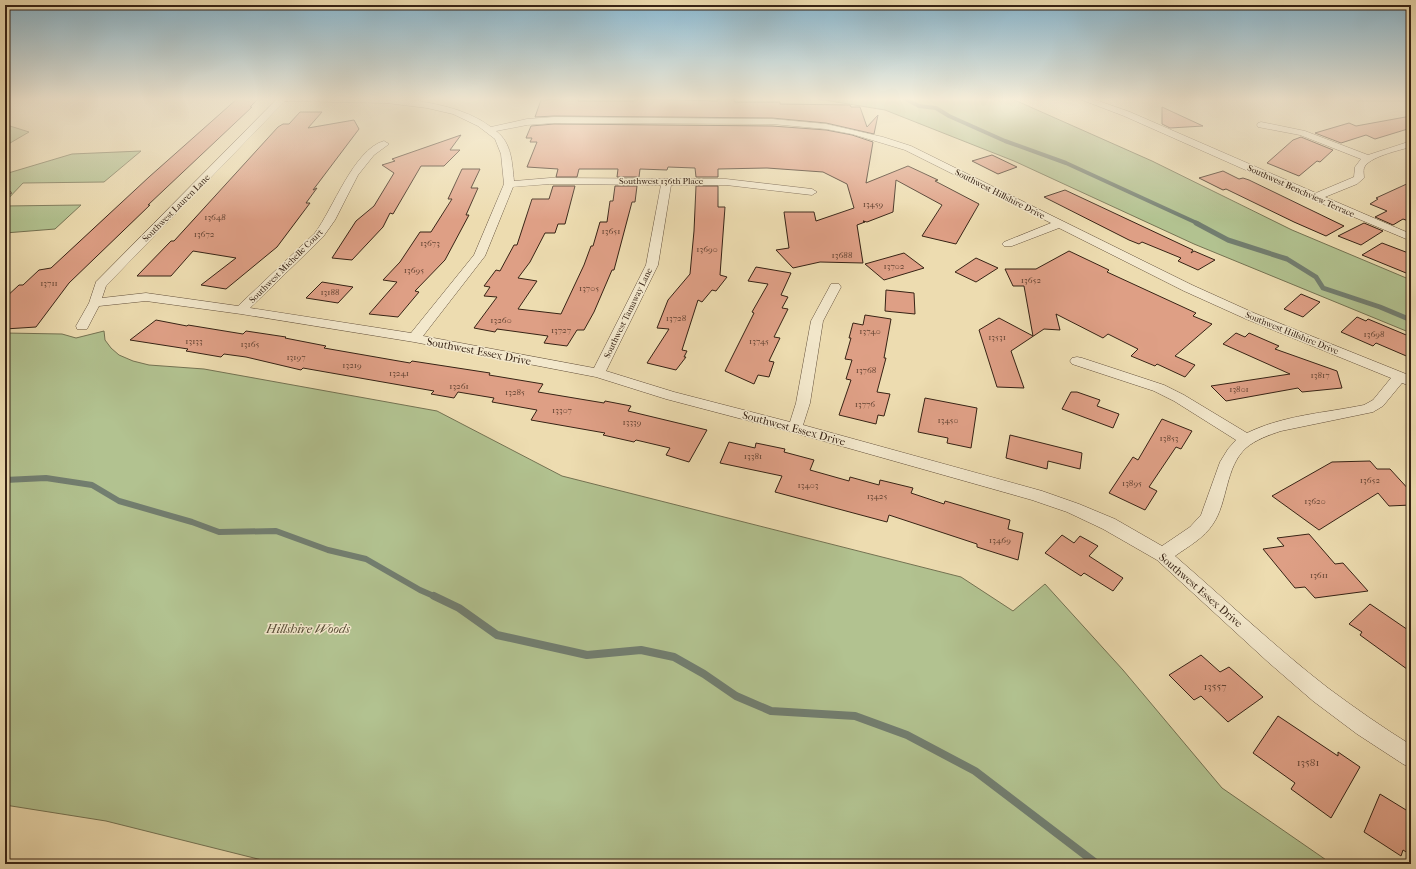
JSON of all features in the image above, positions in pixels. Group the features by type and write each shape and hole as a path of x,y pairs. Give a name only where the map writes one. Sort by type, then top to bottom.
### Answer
{"street":[{"name":"Southwest Lauren Lane","path":"82,326 95,303 100,285 243,139"},
{"path":"414,338 479,256 509,184 506,154 499,139"},
{"name":"Southwest Hillshire Drive","path":"880,139 908,148 1153,271 1250,316 1405,379"},
{"name":"Southwest Benchview Terrace","path":"1183,139 1411,238"},
{"path":"1317,139 1368,158"},
{"name":"Southwest Michelle Court","path":"242,310 319,235 330,220 360,164 371,153 384,144"},
{"path":"1315,196 1353,182 1358,178 1360,164 1368,158 1411,144"},
{"name":"Southwest 136th Place","path":"509,184 550,181 667,181 744,183 812,192"},
{"name":"Southwest Tamaway Lane","path":"598,373 652,265 667,181"},
{"path":"1008,244 1060,224"},
{"path":"795,428 803,403 817,320 834,287"},
{"name":"Southwest Essex Drive","path":"95,303 146,297 242,310 414,338 598,373 671,396 795,428 1036,495 1073,508 1108,524 1163,555 1320,694 1364,727 1411,757"},
{"path":"1077,361 1159,388 1179,398 1246,439"},
{"path":"1163,555 1202,526 1211,514 1230,459 1246,439 1274,428 1296,422 1368,410 1405,379"}],"green space":[{"path":"5,139 18,139 5,146"},
{"path":"957,139 1101,139 1152,161 1292,230 1411,280 1411,333 1194,244 1014,161"},
{"path":"141,151 104,182 23,183 5,202 5,174 72,154"},
{"path":"81,205 55,229 5,233 5,206"},
{"name":"Hillshire Woods","path":"104,331 105,340 119,355 133,361 149,365 204,369 437,411 562,476 961,577 1013,611 1045,584 1123,670 1222,788 1332,864 278,864 106,821 5,805 5,333 62,334 76,338"}],"building":[{"path":"192,139 219,139 148,205 150,205 69,283 36,327 5,329 5,298 19,285 23,285 39,270 51,268"},
{"path":"267,139 352,139 313,190 317,188 306,203 310,203 277,247 226,289 201,285 236,258 193,251 171,276 137,276 171,241 174,241"},
{"path":"451,139 458,139 450,150 460,150 444,166 421,166 393,214 390,213 383,227 352,260 332,258 356,221 374,206 394,173 382,165 395,161 392,159"},
{"path":"532,139 863,139 873,142 866,183 908,166 938,180 935,181 979,204 956,244 922,236 942,205 896,180 893,212 867,222 863,221 865,222 857,225 863,263 820,262 793,268 776,250 789,248 784,212 814,212 816,221 854,208 847,184 823,172 767,168 718,169 718,177 696,177 695,168 668,167 667,170 640,169 639,177 617,177 618,169 579,169 577,177 556,177 558,169 527,167 537,142 530,142"},
{"path":"1305,139 1333,150 1320,162 1317,161 1299,176 1267,163 1293,140"},
{"path":"1329,139 1355,139 1341,143"},
{"path":"992,155 1017,167 998,174 972,161"},
{"path":"462,169 480,169 471,188 478,188 466,215 469,215 445,260 415,291 419,292 398,317 369,314 397,282 383,280 400,262 420,232 431,232 452,199 448,199"},
{"path":"1223,171 1239,179 1243,178 1249,180 1344,226 1326,236 1226,189 1223,190 1199,178"},
{"path":"1411,182 1411,222 1403,219 1393,225 1375,217 1387,211 1370,204 1378,199 1376,198"},
{"path":"553,186 575,186 565,224 558,224 555,233 545,233 530,262 518,278 537,281 518,309 561,314 584,265 591,246 593,246 600,222 607,222 610,201 613,201 615,186 637,186 635,202 632,202 614,270 612,270 594,312 584,330 577,330 567,346 544,343 548,336 497,329 495,332 474,328 497,297 484,296 490,287 484,286 496,270 500,271 514,245 517,245 532,199 549,199"},
{"path":"696,186 718,186 718,207 725,207 720,275 727,277 716,291 712,290 702,302 698,300 682,350 687,351 684,357 686,357 676,370 647,363 669,329 657,328 668,300 690,274"},
{"path":"1065,190 1193,250 1191,253 1194,251 1215,260 1198,270 1178,261 1181,258 1142,242 1139,244 1129,240 1044,197"},
{"path":"1364,223 1383,231 1361,245 1338,236"},
{"path":"1382,243 1411,254 1411,275 1362,255"},
{"path":"1069,251 1109,270 1107,272 1196,313 1193,316 1212,324 1175,356 1195,365 1185,377 1157,364 1155,366 1131,356 1138,349 1108,334 1103,338 1056,314 1060,330 1044,329 1011,351 1024,388 997,387 979,330 999,318 1033,336 1024,286 1013,286 1005,269 1036,269"},
{"path":"904,253 924,268 884,280 865,264"},
{"path":"976,258 998,268 976,282 955,272"},
{"path":"756,267 791,273 781,295 788,297 782,308 788,309 774,337 780,338 769,361 774,362 769,377 758,375 754,384 725,371 754,313 752,312 768,284 748,281"},
{"path":"322,282 353,287 338,303 306,298"},
{"path":"886,290 914,293 915,314 885,311"},
{"path":"1301,294 1320,302 1303,317 1284,309"},
{"path":"865,315 891,319 884,358 886,358 877,392 890,394 884,416 878,415 876,424 839,415 851,380 846,379 852,360 845,359 851,338 849,338 853,323 863,325"},
{"path":"1357,317 1366,321 1368,319 1411,337 1411,358 1376,343 1373,346 1341,332"},
{"path":"156,320 243,334 246,331 286,337 285,338 326,346 324,348 410,363 412,361 490,373 489,375 543,384 538,392 631,406 628,411 707,430 689,462 666,455 670,448 636,440 634,442 603,435 605,433 531,420 537,410 492,402 494,398 458,392 454,398 431,394 434,391 303,368 301,370 246,357 224,354 221,357 186,351 188,349 130,340"},
{"path":"1236,333 1245,337 1249,333 1279,346 1275,349 1337,371 1342,388 1302,392 1298,388 1226,401 1211,386 1290,374 1223,344"},
{"path":"1071,392 1077,392 1100,400 1097,406 1119,414 1113,428 1062,409"},
{"path":"925,398 977,408 971,448 947,443 948,438 918,432"},
{"path":"1162,419 1192,431 1181,449 1176,447 1149,487 1157,491 1145,510 1109,493 1133,457 1138,460"},
{"path":"1010,435 1082,453 1080,469 1048,461 1047,469 1006,458"},
{"path":"729,442 755,448 756,443 785,449 784,452 814,460 810,470 849,481 850,477 879,485 880,480 913,488 911,493 944,504 945,501 1010,520 1008,529 1023,533 1018,560 977,547 977,544 889,515 887,522 775,492 782,476 720,463"},
{"path":"1370,461 1377,469 1390,469 1411,492 1411,505 1389,506 1378,493 1319,530 1272,496 1332,462"},
{"path":"1309,534 1335,564 1343,563 1368,591 1315,598 1305,587 1295,588 1263,549 1284,546 1277,538"},
{"path":"1062,535 1074,543 1080,536 1098,546 1089,556 1123,578 1113,591 1084,573 1081,576 1045,553"},
{"path":"1370,604 1411,632 1411,672 1360,635 1362,632 1349,624"},
{"path":"1201,655 1220,672 1229,667 1263,697 1228,722 1201,696 1194,700 1169,675"},
{"path":"1278,716 1338,756 1338,752 1360,767 1331,818 1291,789 1295,783 1253,753"},
{"path":"1380,794 1411,813 1411,855 1403,850 1401,856 1364,832"}],"waterway":[{"path":"1000,139 1066,163 1199,224"},
{"path":"1196,223 1228,240 1287,259 1316,277 1323,288 1380,307 1411,320"},
{"path":"5,480 46,478 92,485 119,501 192,522 219,532 276,531 328,550 366,559 420,590 436,597"},
{"path":"434,596 459,608 497,635 587,655 641,650 674,657 704,674 736,696 771,711 855,716 907,735 975,771 1097,864"}]}
